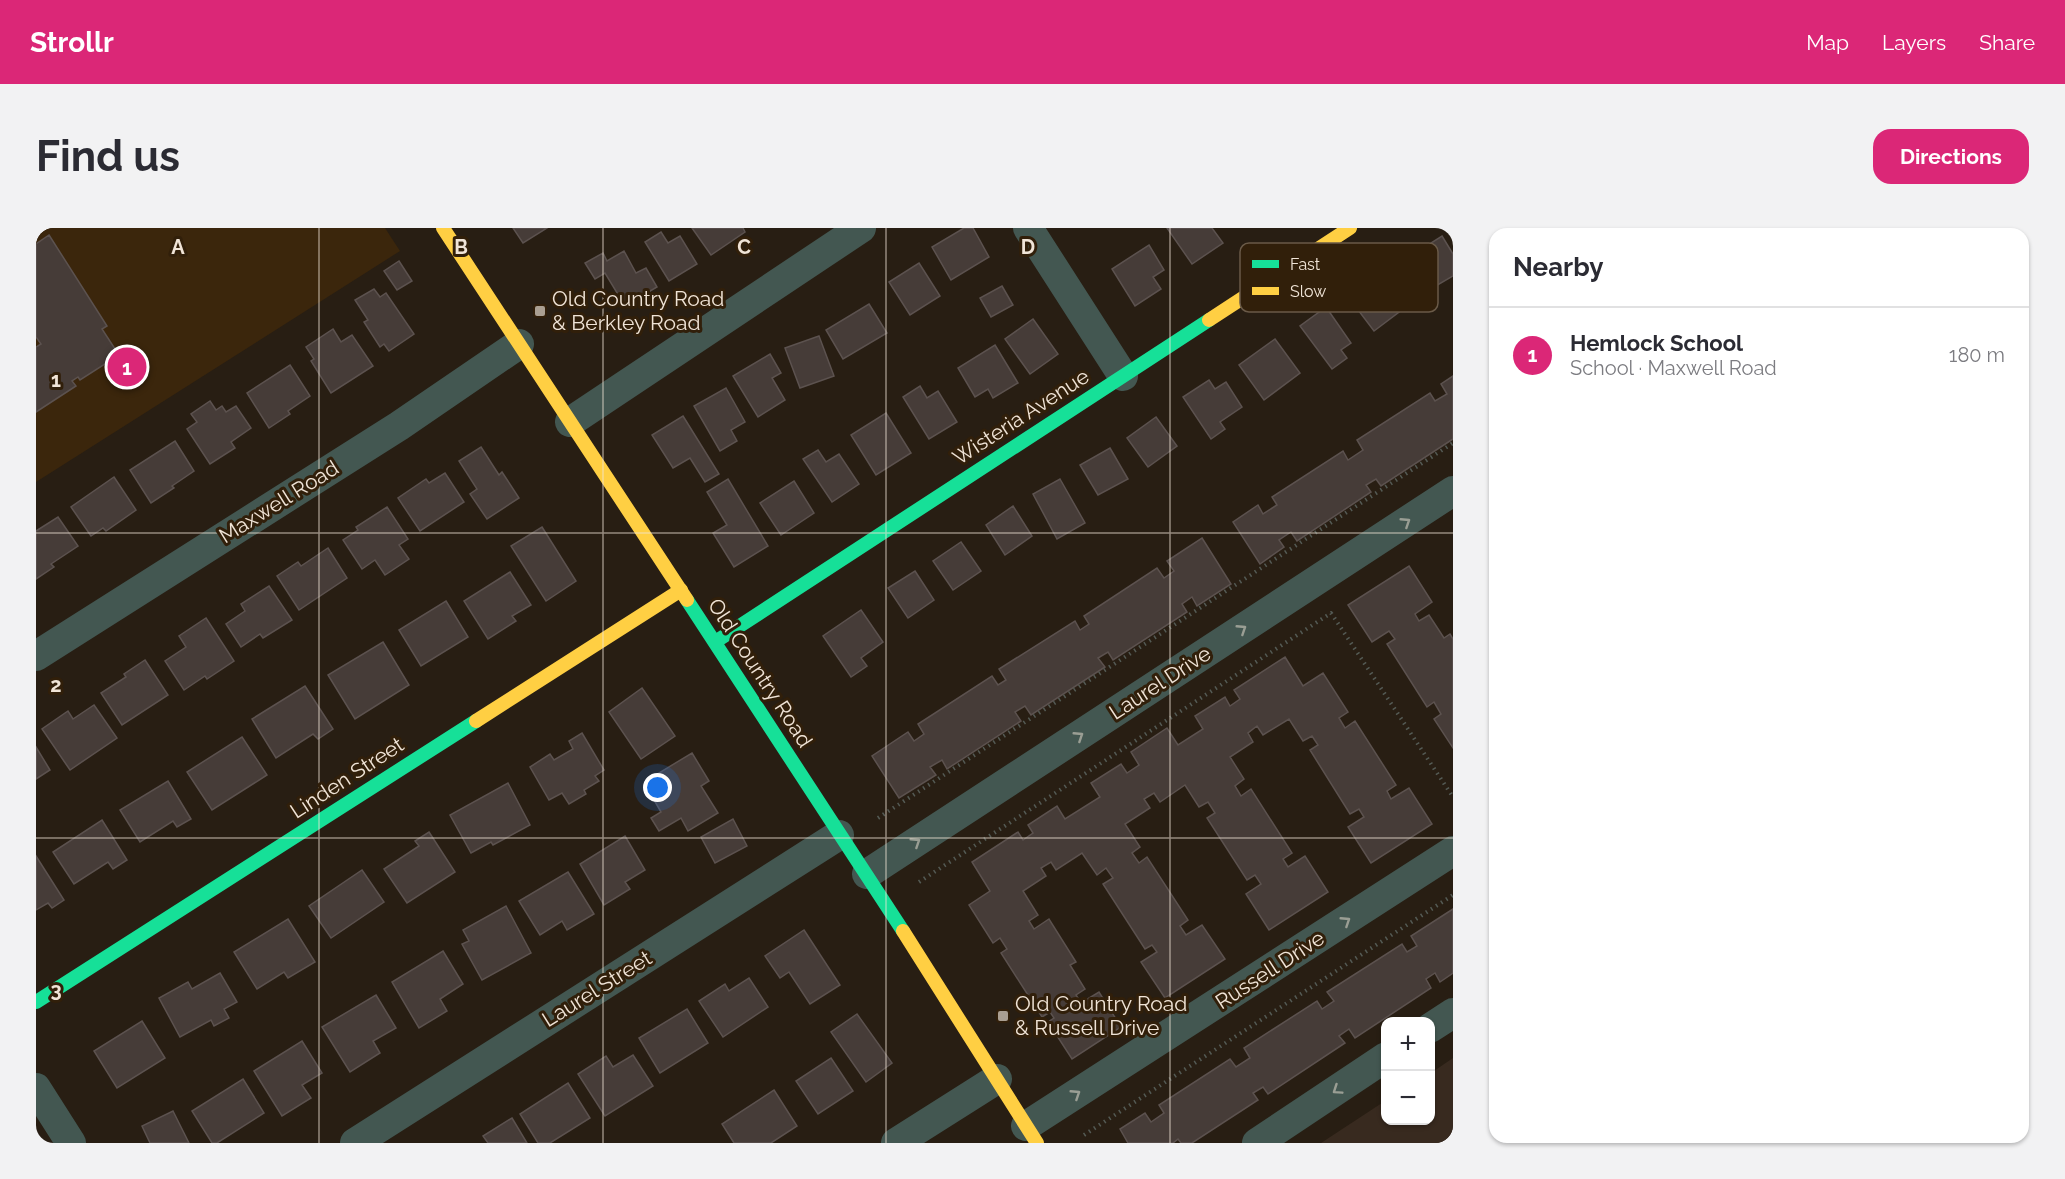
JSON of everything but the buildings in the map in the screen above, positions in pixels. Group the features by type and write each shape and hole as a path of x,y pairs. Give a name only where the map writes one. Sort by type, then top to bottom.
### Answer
{"street":[{"name":"Old Country Road","path":"443,228 839,835 867,874 1032,1134"},
{"path":"570,422 861,228"},
{"path":"1028,228 1123,376"},
{"name":"Wisteria Avenue","path":"1327,243 1350,228"},
{"name":"Wisteria Avenue","path":"715,642 1240,300"},
{"name":"Maxwell Road","path":"36,657 399,426 519,344"},
{"name":"Laurel Drive","path":"867,874 1453,491"},
{"name":"Linden Street","path":"36,1002 681,590"},
{"name":"Laurel Street","path":"355,1143 839,835"},
{"name":"Russell Drive","path":"1032,1134 1453,851"},
{"path":"1435,1025 1453,1013"},
{"path":"1257,1143 1381,1061"},
{"path":"896,1143 997,1078"},
{"path":"36,1088 71,1143"}],"path":[{"path":"878,818 1453,443"},
{"path":"919,882 1331,613 1453,797"},
{"path":"1084,1135 1453,895"}],"shaded area":[{"path":"36,228 385,228 400,251 36,482"},
{"path":"1453,1058 1453,1143 1321,1143 1381,1104 1381,1125 1435,1125 1435,1070"}],"traffic: fast":[{"path":"715,642 1209,320"},
{"path":"687,600 903,931"},
{"path":"36,1002 476,721"}],"traffic: slow":[{"path":"443,228 687,600"},
{"path":"1327,243 1350,228"},
{"path":"1209,320 1240,300"},
{"path":"476,721 681,590"},
{"path":"903,931 1037,1143"}],"place":[{"name":"Old Country Road & Berkley Road","path":"540,311"},
{"name":"Hemlock School","path":"127,367"},
{"name":"Old Country Road & Russell Drive","path":"1003,1016"}]}
